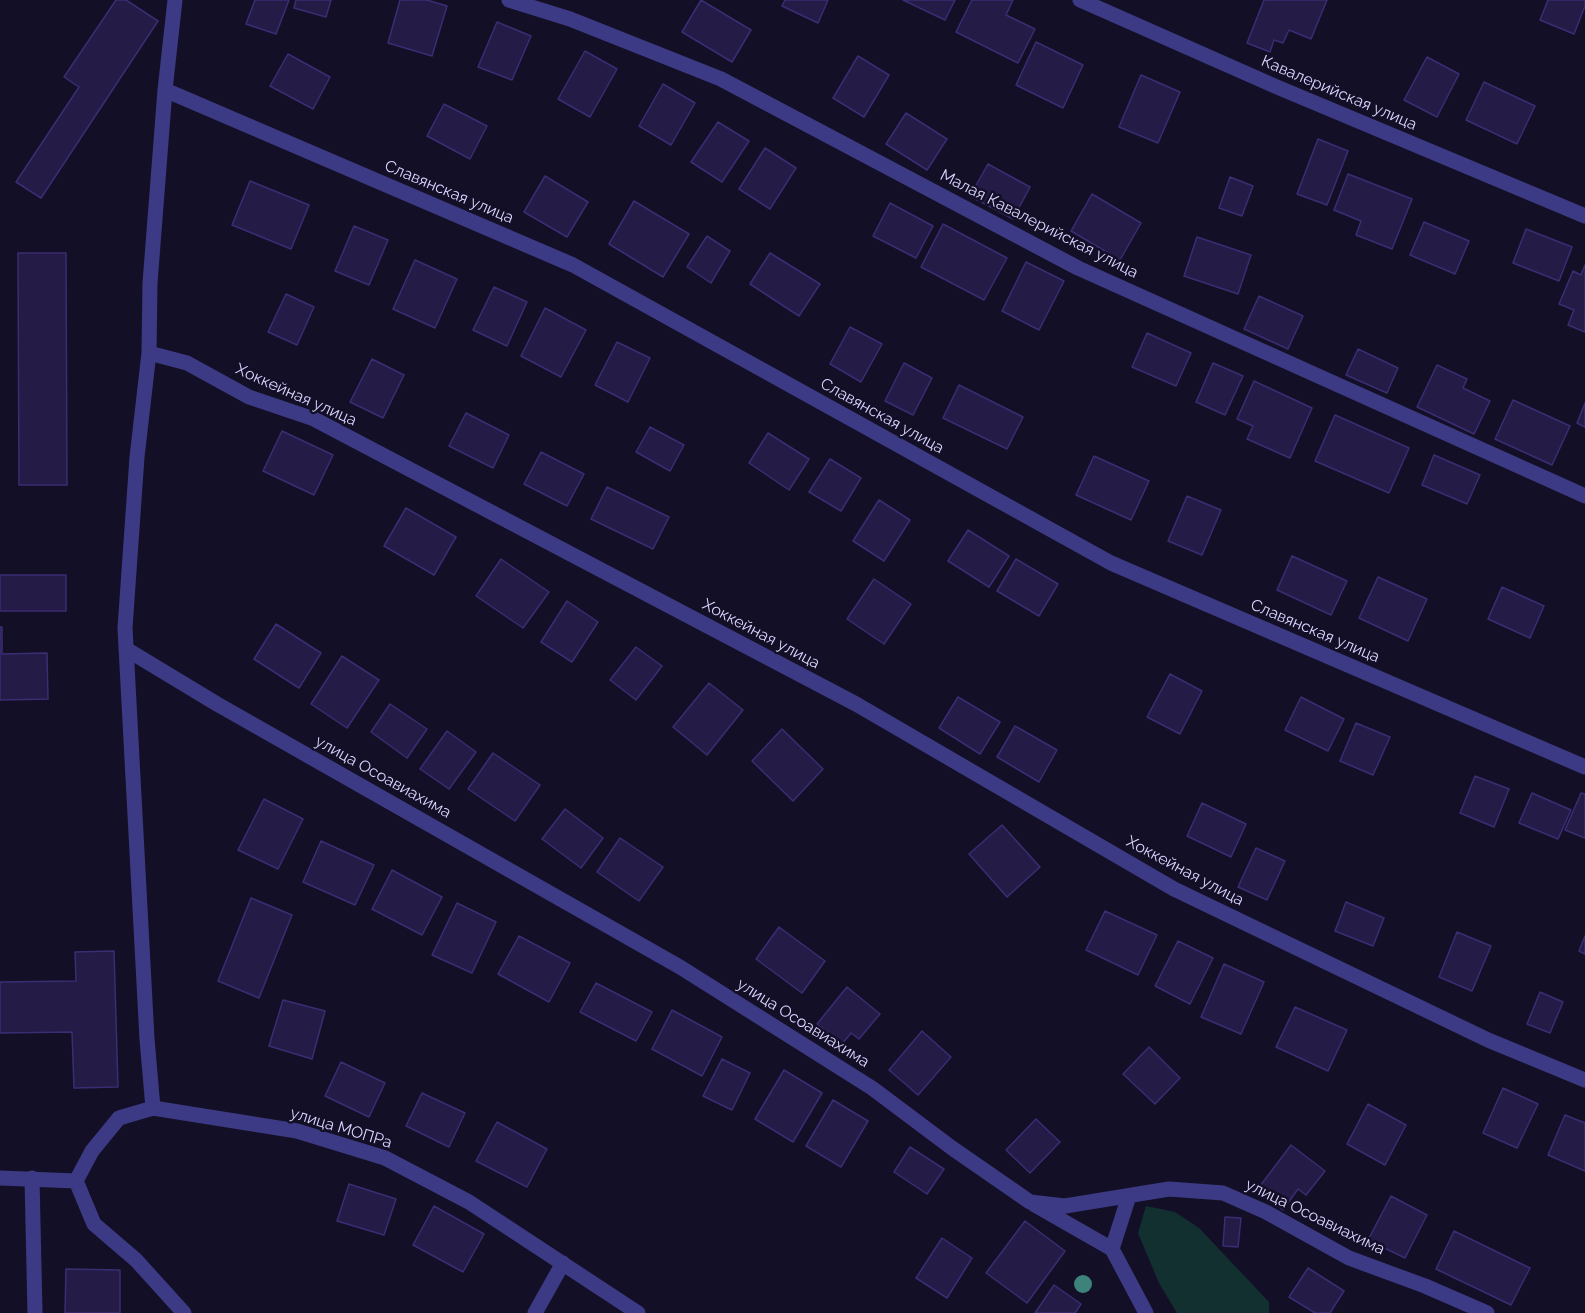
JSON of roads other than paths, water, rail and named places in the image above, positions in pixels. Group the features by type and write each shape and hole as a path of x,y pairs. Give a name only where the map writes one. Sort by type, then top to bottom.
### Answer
{"street":[{"path":"76,1181 92,1151 119,1118 153,1108 146,1027 125,628 137,457 149,353 150,283 165,90 175,0"},
{"name":"Малая Кавалерийская улица","path":"509,0 570,19 721,79 1078,268 1585,496"},
{"name":"Кавалерийская улица","path":"1080,0 1277,87 1585,216"},
{"name":"Славянская улица","path":"165,90 573,265 1111,562 1585,766"},
{"name":"Хоккейная улица","path":"149,353 187,363 249,397 315,419 856,704 1174,889 1488,1040 1585,1080"},
{"name":"улица Осоавиахима","path":"126,649 217,704 680,967 872,1088 952,1148 1030,1202 1065,1206 1169,1189 1223,1193 1266,1212 1349,1258 1425,1286 1487,1313"},
{"name":"улица МОПРа","path":"153,1108 297,1131 385,1158 469,1202 638,1313"},
{"path":"0,1178 76,1181"},
{"path":"32,1178 35,1313"},
{"path":"76,1181 94,1224 136,1260 184,1313"},
{"path":"1112,1249 1129,1196"},
{"path":"1030,1202 1112,1249 1146,1313"},
{"path":"534,1313 563,1263"}]}
